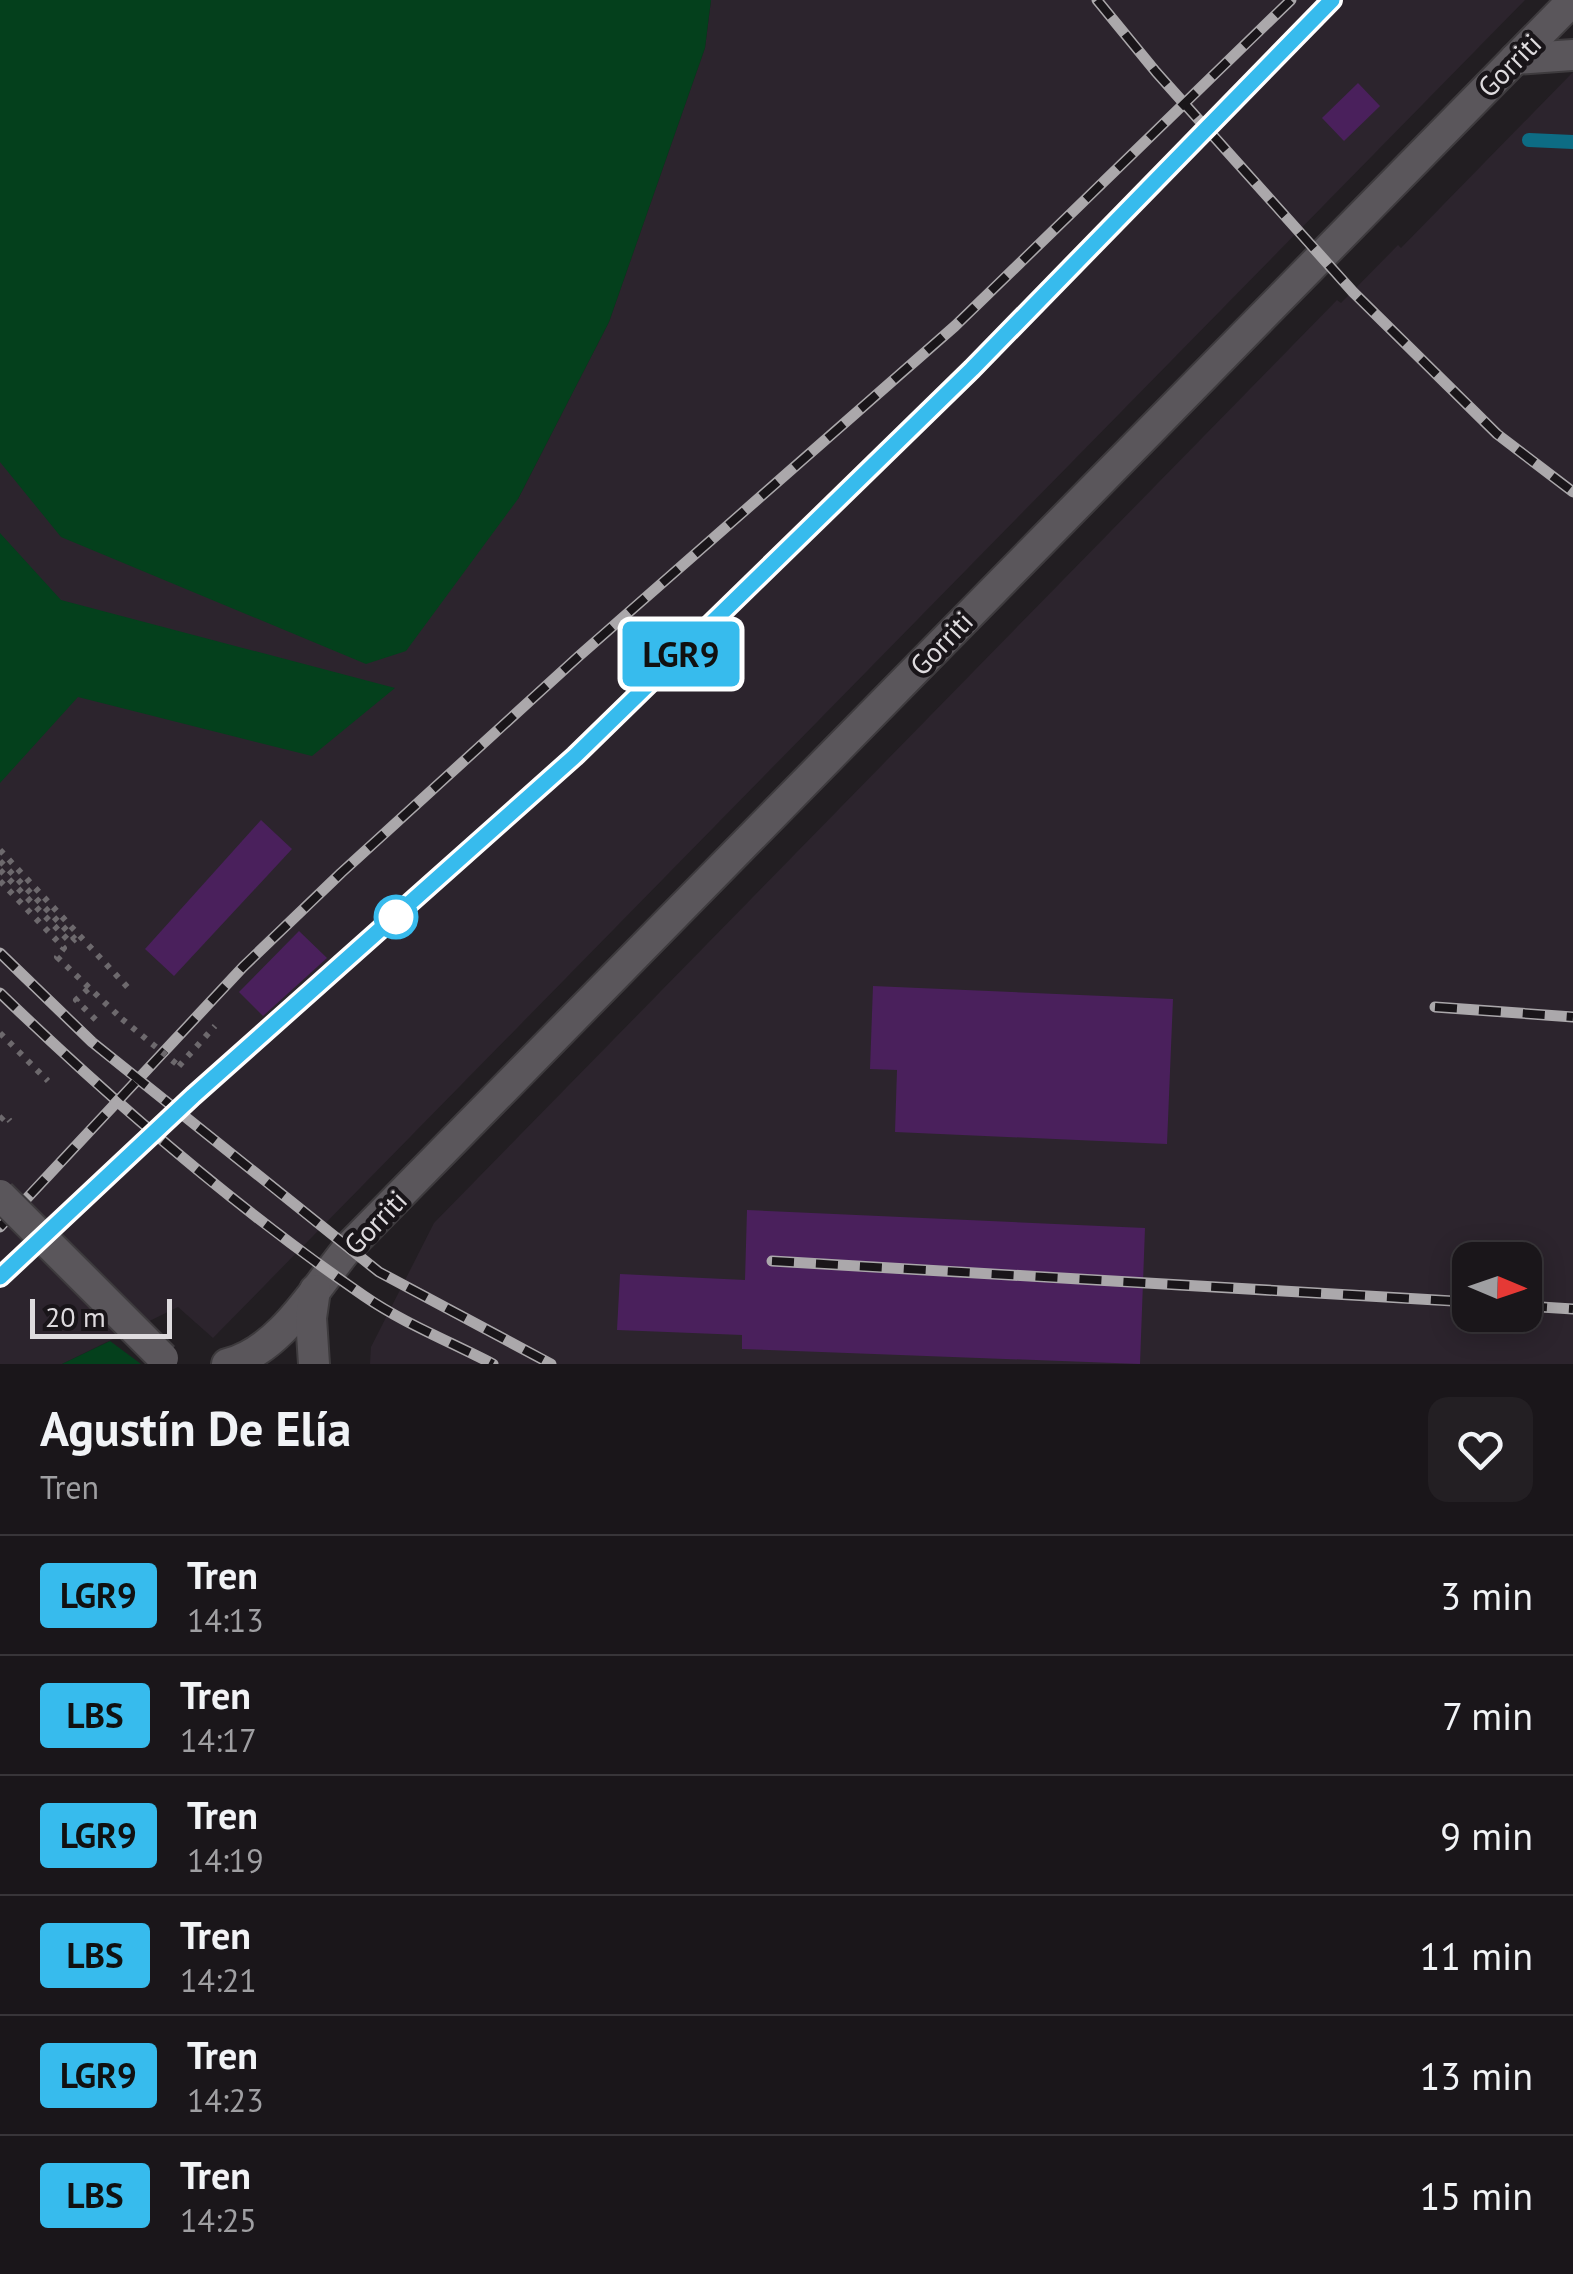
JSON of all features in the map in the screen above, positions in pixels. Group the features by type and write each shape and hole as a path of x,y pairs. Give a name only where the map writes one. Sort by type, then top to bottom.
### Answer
{"street":[{"name":"Gorriti","path":"227,1364 258,1350 280,1330 348,1248 1573,0"},
{"path":"1515,59 1573,54"},
{"path":"0,1195 166,1361"},
{"path":"314,1364 310,1318 315,1290"}],"path":[{"path":"0,850 132,992"},
{"path":"0,861 74,939 70,944 0,870"},
{"path":"0,881 64,948 57,956 88,989 180,1066 216,1026"},
{"path":"88,989 76,1000 101,1025"},
{"path":"0,1033 48,1082"},
{"path":"0,1120 5,1115 10,1121"}],"shaded area":[{"path":"711,0 1525,0 213,1338 178,1307 62,1364 0,1364 0,188 518,499 609,322 705,48"},
{"path":"1573,72 1573,1364 370,1364 371,1347 434,1223 1337,300 1341,303 1398,245 1401,248"}],"green space":[{"path":"0,0 711,0 705,48 609,322 518,499 406,651 366,664 61,537 0,462"},
{"path":"0,533 61,600 395,688 312,756 78,697 0,783"},
{"path":"110,1341 141,1364 62,1364"}],"building":[{"path":"1358,83 1380,106 1344,141 1322,118"},
{"path":"261,820 292,849 174,976 145,949"},
{"path":"299,931 327,958 263,1016 239,992"},
{"path":"873,986 1173,999 1167,1144 895,1132 897,1070 870,1069"},
{"path":"747,1210 1145,1228 1140,1364 742,1349 742,1335 617,1330 620,1274 745,1280"}],"waterway":[{"path":"1529,140 1573,142"}],"railway":[{"path":"1097,0 1156,72 1353,292 1497,434 1573,492"},
{"path":"0,1227 243,967 341,873 579,656 955,326 1291,0"},
{"path":"0,1277 193,1096 575,756 973,369 1333,0"},
{"path":"0,953 92,1042 379,1272 551,1364"},
{"path":"0,993 131,1113 316,1262 379,1306 493,1364"},
{"path":"1435,1007 1573,1017"},
{"path":"772,1261 1452,1301"},
{"path":"1542,1307 1573,1309"}],"train":[{"name":"LGR9","path":"0,1277 193,1096 575,756 972,369 1332,0"}]}
